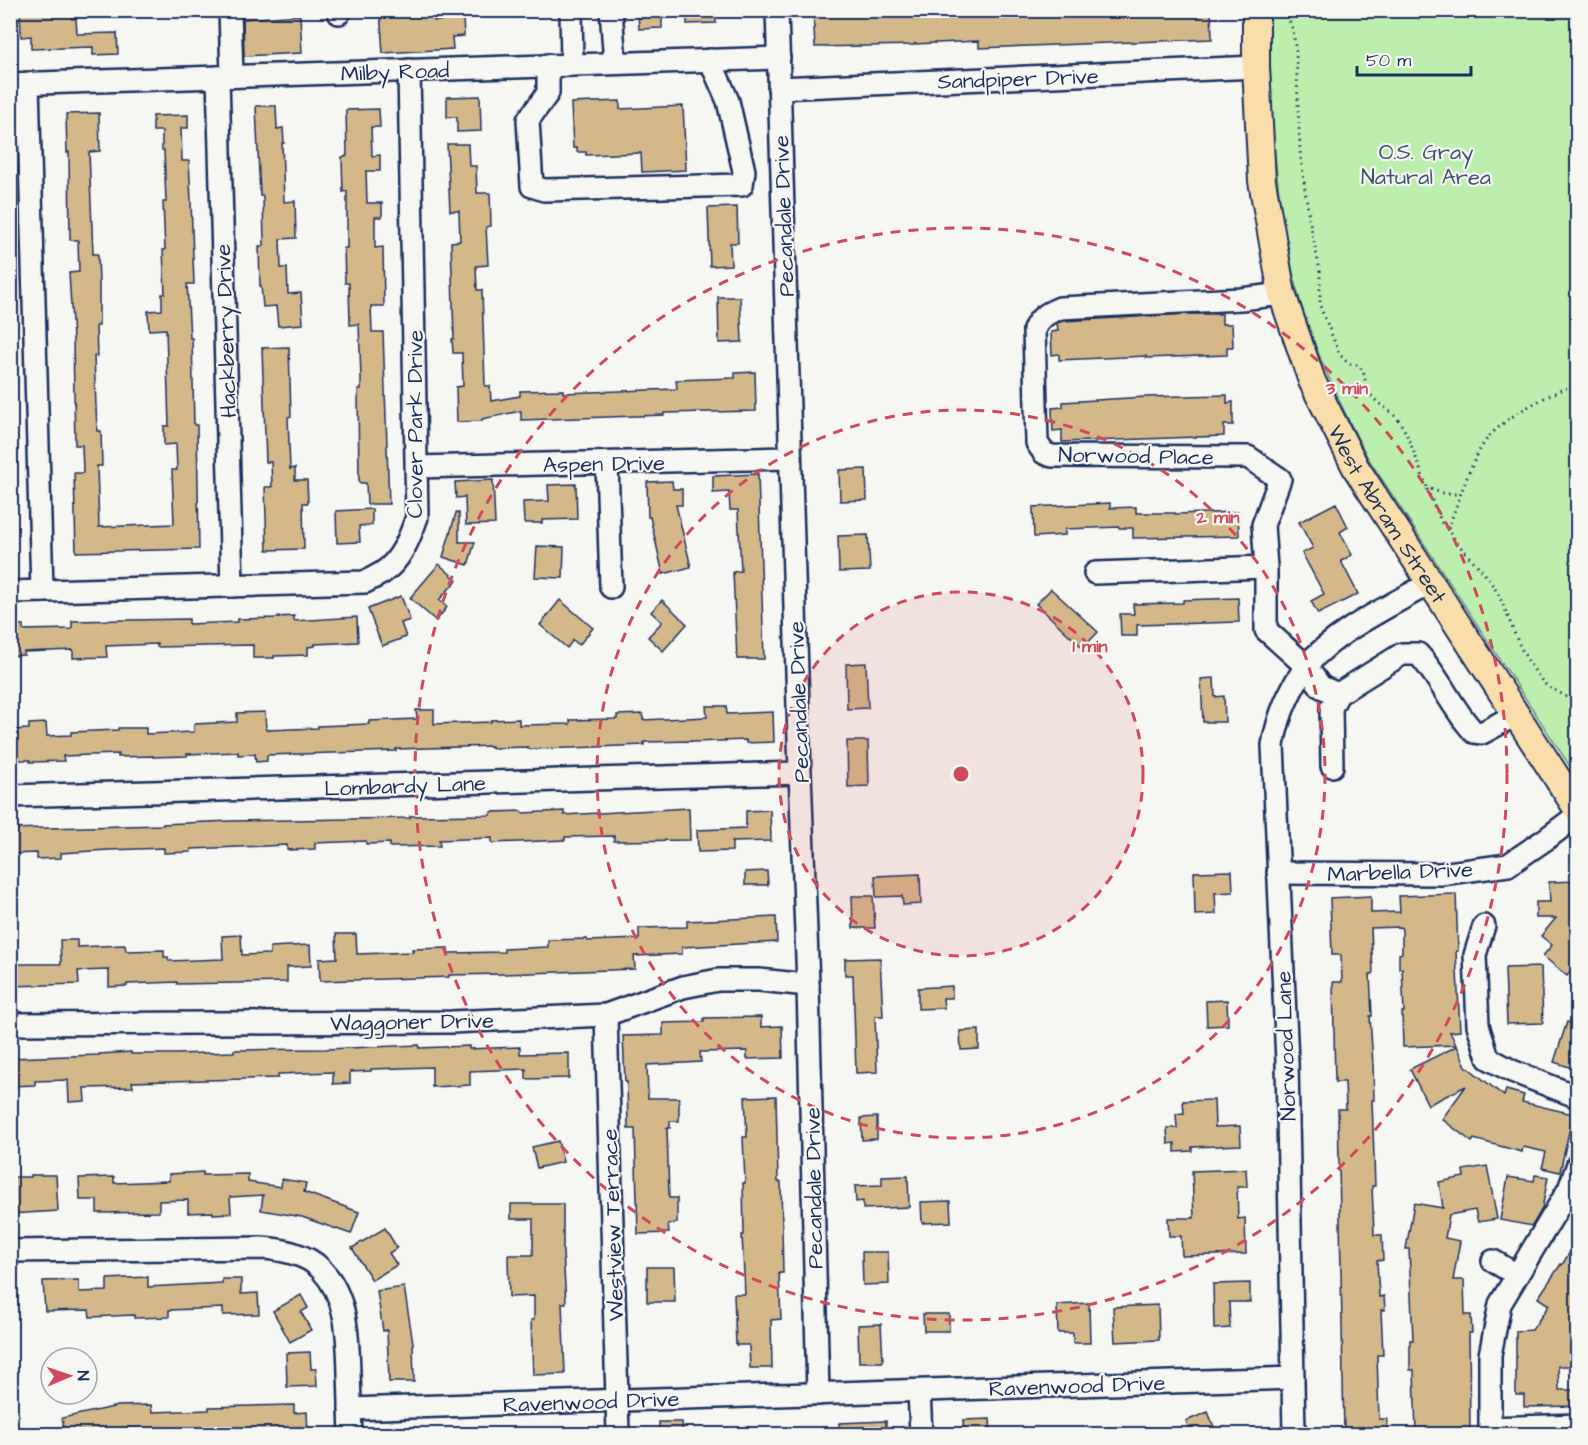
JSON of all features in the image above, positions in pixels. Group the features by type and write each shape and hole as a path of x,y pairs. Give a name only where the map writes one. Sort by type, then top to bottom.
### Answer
{"main road":[{"name":"West Abram Street","path":"1256,10 1256,68 1262,181 1282,294 1312,381 1356,468 1578,810"}],"street":[{"name":"Hackberry Drive","path":"230,10 225,77 232,586"},
{"path":"570,10 572,64"},
{"path":"611,10 615,63"},
{"name":"Pecandale Drive","path":"777,10 808,985 818,1394"},
{"name":"Milby Road","path":"19,84 779,57"},
{"path":"548,65 548,93 528,120 532,186 544,190 742,185 744,171 728,101 710,60"},
{"name":"Sandpiper Drive","path":"779,88 1256,68"},
{"name":"Clover Park Drive","path":"10,592 365,582 384,572 398,557 409,541 417,518 409,70"},
{"path":"19,84 42,591"},
{"name":"Norwood Place","path":"1266,567 1263,525 1280,479 1248,457 1052,456 1044,453 1037,443 1034,330 1036,323 1046,313 1060,308 1241,299 1282,294"},
{"name":"Aspen Drive","path":"417,467 790,458"},
{"path":"607,463 611,587"},
{"path":"1095,573 1266,567 1266,630 1306,666 1321,687 1338,693"},
{"name":"Norwood Lane","path":"1294,1434 1287,1062 1273,745 1277,723 1285,701 1306,666 1324,647 1430,583"},
{"path":"1332,766 1330,708 1338,693 1402,654 1418,654 1473,732 1482,733 1515,715"},
{"name":"Lombardy Lane","path":"10,796 800,773"},
{"name":"Marbella Drive","path":"1278,873 1441,874 1508,865 1578,815"},
{"path":"1484,926 1475,955 1478,1025 1488,1058 1512,1071 1578,1097"},
{"name":"Waggoner Drive","path":"10,1024 451,1022 606,1015 683,987 718,980 759,980 808,985"},
{"name":"Westview Terrace","path":"606,1015 618,1434"},
{"path":"1578,1164 1569,1189 1500,1304 1490,1355 1490,1431 1578,1425"},
{"path":"10,1251 261,1248 275,1249 308,1259 329,1279 342,1307 348,1347 351,1434"},
{"path":"1493,1261 1517,1275"},
{"name":"Ravenwood Drive","path":"350,1409 1293,1378"},
{"path":"919,1391 921,1434"}],"path":[{"path":"1285,10 1293,30 1296,53 1299,151 1320,271 1320,306 1340,355 1349,364 1358,365 1364,372 1368,391 1378,403 1397,418 1442,523 1455,543 1482,569 1495,588 1526,659 1545,684 1564,694 1578,710"},
{"path":"1448,530 1460,494 1485,441 1501,425 1532,405 1563,388 1578,384"},
{"path":"1427,487 1436,492 1460,494"}],"green space":[{"name":"O.S. Gray Natural Area","path":"1269,11 1577,11 1577,777 1368,458 1322,363 1301,304 1279,195 1272,121"}],"building":[{"path":"20,10 71,10 72,19 76,18 77,34 117,33 118,54 93,55 93,47 31,49 31,36 21,37"},
{"path":"380,10 433,10 434,21 463,19 464,36 452,37 453,49 383,53"},
{"path":"638,10 662,10 662,28 639,29"},
{"path":"687,10 716,10 716,23 687,24"},
{"path":"813,10 1211,10 1212,39 979,48 979,41 815,47"},
{"path":"300,15 302,53 244,56 243,19"},
{"path":"480,96 481,131 457,132 457,117 447,117 447,97"},
{"path":"620,101 620,109 683,106 686,170 642,172 641,153 586,155 586,152 577,152 577,148 573,148 571,103"},
{"path":"256,106 276,106 277,129 283,128 284,202 295,201 296,238 280,239 281,268 287,268 288,294 301,293 303,324 278,326 276,306 263,307 259,246 264,246 263,196 260,196"},
{"path":"379,109 380,127 371,127 372,156 380,155 380,171 366,171 367,203 382,203 382,217 375,217 375,248 383,247 384,306 371,306 372,332 383,332 389,504 367,504 366,483 359,483 358,389 361,389 361,378 359,324 350,325 349,283 345,283 347,191 343,192 342,157 347,156 346,110"},
{"path":"99,113 100,151 89,152 93,254 98,254 99,284 99,326 96,326 97,356 94,356 97,431 101,431 102,466 97,466 99,527 174,524 172,470 177,470 176,444 164,445 164,426 169,426 166,329 149,330 148,311 162,310 162,294 165,294 164,150 162,150 162,131 153,131 153,116 188,115 188,128 181,128 182,161 189,161 191,201 194,284 187,284 190,338 192,338 194,425 197,425 199,549 76,552 74,473 83,473 82,445 75,445 69,273 79,272 78,240 70,240 66,114"},
{"path":"447,144 468,144 469,166 476,166 477,193 490,193 491,226 486,227 488,265 476,266 477,290 482,290 485,386 490,386 491,401 520,396 520,391 563,390 563,393 677,389 676,380 735,378 735,373 755,372 756,411 521,420 521,411 482,419 482,421 457,422 456,387 463,386 462,353 453,353 451,242 460,241 459,211 450,211"},
{"path":"737,207 738,243 730,243 731,265 710,266 708,208"},
{"path":"718,297 740,297 742,342 719,343"},
{"path":"1222,314 1222,324 1232,324 1233,347 1227,347 1227,355 1059,360 1059,354 1052,355 1051,332 1058,331 1057,323 1063,321"},
{"path":"289,347 290,469 295,468 295,480 307,480 308,503 303,503 304,549 267,550 265,487 272,487 271,462 266,462 262,348"},
{"path":"1227,395 1227,403 1233,402 1233,425 1224,425 1224,436 1062,442 1062,430 1053,431 1052,408 1063,407 1063,402"},
{"path":"866,469 867,500 840,501 839,470"},
{"path":"758,474 764,659 737,659 733,572 741,571 738,510 730,510 729,492 713,493 713,476"},
{"path":"493,480 495,524 466,525 465,497 456,498 455,482"},
{"path":"672,481 673,489 682,489 682,505 676,505 691,567 663,574 650,517 648,517 647,482"},
{"path":"576,484 577,519 524,523 523,502 549,501 548,485"},
{"path":"1110,503 1110,508 1136,507 1136,513 1238,512 1239,536 1133,538 1133,528 1119,527 1065,529 1065,535 1034,537 1033,507"},
{"path":"1336,503 1348,527 1340,532 1352,555 1341,561 1358,594 1318,614 1311,601 1324,594 1302,553 1313,548 1299,522"},
{"path":"372,509 372,525 359,526 360,542 337,543 336,511"},
{"path":"456,513 459,513 459,542 475,542 468,565 443,557"},
{"path":"868,535 870,571 839,572 838,536"},
{"path":"537,546 564,547 563,578 535,577"},
{"path":"439,564 457,580 439,600 447,607 436,621 410,598"},
{"path":"1051,589 1098,632 1083,648 1036,604"},
{"path":"401,596 410,620 401,623 406,637 382,646 368,609"},
{"path":"1238,598 1239,622 1137,625 1137,636 1121,636 1120,614 1134,614 1133,604 1183,603 1183,600"},
{"path":"560,600 593,628 579,645 573,640 567,648 540,625"},
{"path":"662,600 687,624 663,651 648,637 662,622 651,612"},
{"path":"294,616 294,621 357,617 358,642 315,644 315,646 308,647 308,655 274,656 274,658 253,658 253,645 157,647 157,644 106,646 107,657 73,658 73,650 24,652 24,655 10,656 10,625 23,625 23,630 72,629 72,621 189,619 189,624"},
{"path":"866,663 868,708 847,709 846,664"},
{"path":"1214,678 1215,697 1224,696 1225,722 1203,722 1201,679"},
{"path":"706,706 726,706 727,714 773,712 774,742 746,743 746,740 644,742 644,745 571,748 528,749 528,747 492,748 492,746 396,749 396,751 267,755 267,761 256,762 255,754 238,755 238,752 153,757 118,757 118,754 63,756 64,761 10,760 10,730 29,729 29,724 46,723 47,736 71,735 71,732 118,730 118,728 146,728 146,734 194,732 194,724 237,722 237,713 265,712 266,730 417,719 416,710 434,710 434,724 519,719 519,725 570,724 570,720 617,719 617,715 643,714 643,720 707,717"},
{"path":"847,741 868,741 869,786 848,787"},
{"path":"689,808 690,840 614,841 614,836 565,837 565,840 492,843 492,838 439,840 440,846 390,847 390,843 366,844 366,841 315,843 315,849 287,850 287,845 191,849 191,852 164,853 164,848 108,850 61,853 61,858 37,859 37,853 10,854 10,829 231,821 410,818 410,816 491,815 491,812 521,811 522,813 564,811 564,815"},
{"path":"770,810 771,841 732,842 732,851 698,852 697,830 746,828 746,811"},
{"path":"767,871 768,885 745,885 745,872"},
{"path":"1232,871 1233,892 1215,893 1216,914 1195,915 1194,872"},
{"path":"920,874 921,904 903,905 902,896 876,897 875,876"},
{"path":"1578,881 1578,962 1567,976 1543,956 1552,945 1541,936 1556,918 1536,918 1536,902 1550,902 1549,882"},
{"path":"1456,894 1460,1031 1450,1032 1456,1045 1403,1047 1402,968 1399,969 1402,930 1401,927 1371,928 1373,974 1370,974 1372,1016 1370,1016 1375,1186 1372,1186 1374,1235 1382,1235 1383,1260 1377,1261 1379,1297 1384,1296 1385,1310 1381,1310 1383,1355 1377,1355 1379,1419 1387,1419 1387,1434 1344,1434 1338,1109 1346,1109 1345,1082 1335,1082 1333,982 1342,982 1341,955 1332,955 1330,898 1371,896 1371,913 1400,912 1399,896"},
{"path":"852,896 873,896 875,928 853,928"},
{"path":"776,917 777,942 682,947 682,954 634,956 635,969 320,981 319,959 337,958 336,934 356,934 357,954 448,948 448,953 504,952 504,949 548,947 548,940 639,939 639,928 687,927 687,921"},
{"path":"241,935 242,955 270,954 270,947 310,945 311,966 287,967 287,982 177,984 177,982 109,987 109,970 78,971 79,984 10,986 10,964 61,964 60,940 77,940 77,947 125,945 126,951 164,950 164,957 168,957 169,961 223,959 222,936"},
{"path":"880,958 883,1016 875,1016 877,1072 856,1073 853,975 845,975 845,959"},
{"path":"1541,967 1543,1023 1507,1024 1505,968"},
{"path":"952,986 952,998 943,998 944,1008 918,1009 918,988"},
{"path":"1227,1000 1228,1025 1207,1026 1206,1001"},
{"path":"761,1017 761,1027 782,1026 783,1058 747,1059 747,1051 700,1052 701,1062 647,1065 648,1098 679,1098 679,1121 670,1121 670,1128 667,1128 669,1198 677,1198 677,1223 668,1224 669,1233 638,1234 635,1129 628,1129 623,1036 663,1035 663,1023 704,1022 704,1018"},
{"path":"1567,1022 1578,1025 1578,1070 1554,1062"},
{"path":"979,1030 979,1049 961,1050 960,1031"},
{"path":"419,1045 419,1048 469,1046 469,1049 520,1047 520,1054 569,1053 569,1078 526,1079 526,1069 470,1071 470,1085 432,1087 432,1067 371,1069 371,1071 350,1072 350,1083 333,1084 333,1072 278,1074 278,1078 132,1082 133,1087 84,1088 85,1101 69,1102 68,1080 35,1081 35,1085 10,1086 10,1058 131,1052 131,1054 177,1054 234,1052 234,1050"},
{"path":"1457,1046 1466,1066 1504,1096 1506,1090 1524,1095 1522,1102 1573,1114 1560,1172 1542,1168 1546,1152 1523,1147 1522,1152 1474,1139 1472,1142 1442,1119 1466,1086 1428,1105 1410,1069"},
{"path":"776,1096 778,1182 781,1182 783,1273 779,1273 781,1319 771,1320 772,1368 750,1368 749,1345 736,1345 734,1294 745,1294 742,1235 744,1235 743,1183 745,1183 743,1137 747,1137 745,1097"},
{"path":"1214,1100 1215,1127 1240,1126 1241,1145 1192,1147 1192,1151 1175,1152 1175,1143 1168,1144 1167,1128 1177,1128 1176,1114 1184,1113 1183,1101"},
{"path":"877,1117 877,1139 862,1140 861,1118"},
{"path":"558,1141 563,1162 537,1168 532,1147"},
{"path":"1487,1166 1497,1219 1478,1222 1475,1210 1449,1215 1445,1238 1460,1241 1453,1280 1464,1280 1465,1315 1471,1315 1472,1333 1469,1333 1470,1434 1416,1434 1414,1370 1410,1370 1410,1340 1413,1340 1409,1249 1406,1249 1414,1203 1443,1208 1439,1182 1464,1177 1463,1170"},
{"path":"1246,1169 1247,1187 1237,1187 1238,1219 1245,1218 1246,1254 1182,1256 1181,1236 1169,1236 1168,1218 1194,1218 1192,1171"},
{"path":"203,1172 203,1175 248,1174 248,1182 281,1187 282,1179 306,1183 304,1192 359,1212 351,1234 302,1217 261,1210 263,1195 230,1197 231,1213 213,1214 213,1212 188,1213 188,1200 159,1201 159,1212 97,1213 97,1200 80,1200 79,1178 114,1177 114,1183 169,1181 169,1174"},
{"path":"31,1175 56,1175 58,1211 10,1214 10,1177 31,1177"},
{"path":"1535,1175 1548,1177 1542,1209 1532,1226 1500,1220 1508,1177 1534,1181"},
{"path":"908,1176 909,1207 863,1209 863,1201 856,1202 855,1186 882,1185 882,1177"},
{"path":"950,1201 951,1222 922,1223 921,1202"},
{"path":"511,1204 563,1204 566,1303 562,1303 565,1374 533,1375 531,1320 534,1320 534,1296 509,1297 508,1255 533,1255 533,1219 511,1219"},
{"path":"385,1228 397,1248 389,1253 397,1265 372,1280 352,1248"},
{"path":"1578,1239 1576,1366 1558,1366 1559,1390 1574,1390 1574,1406 1524,1407 1524,1395 1516,1395 1516,1331 1532,1330 1549,1305 1538,1298"},
{"path":"862,1252 888,1252 889,1284 863,1285"},
{"path":"647,1267 674,1267 675,1302 647,1302"},
{"path":"148,1277 148,1287 222,1283 222,1279 241,1279 241,1294 258,1293 259,1314 223,1315 223,1308 169,1310 169,1317 134,1318 134,1315 90,1317 89,1310 45,1311 43,1281 79,1280 79,1292 107,1291 107,1279"},
{"path":"1250,1283 1250,1302 1229,1302 1230,1328 1214,1329 1213,1284"},
{"path":"404,1287 413,1343 414,1382 389,1382 387,1330 383,1331 377,1291"},
{"path":"301,1295 308,1308 301,1312 311,1330 290,1342 273,1311"},
{"path":"1089,1303 1090,1343 1073,1343 1073,1333 1058,1333 1057,1305"},
{"path":"1158,1305 1159,1340 1115,1342 1113,1307"},
{"path":"923,1314 949,1314 949,1331 924,1331"},
{"path":"881,1324 883,1362 859,1362 858,1325"},
{"path":"310,1352 311,1369 316,1369 317,1386 287,1387 286,1353"},
{"path":"151,1405 152,1412 209,1410 209,1407 294,1405 294,1413 307,1412 308,1434 65,1434 62,1418 118,1406"},
{"path":"1208,1412 1217,1434 1191,1434 1186,1421"},
{"path":"990,1419 991,1434 964,1434 963,1420"},
{"path":"886,1421 886,1434 840,1434 839,1423"},
{"path":"659,1422 682,1422 683,1434 659,1434"}]}
